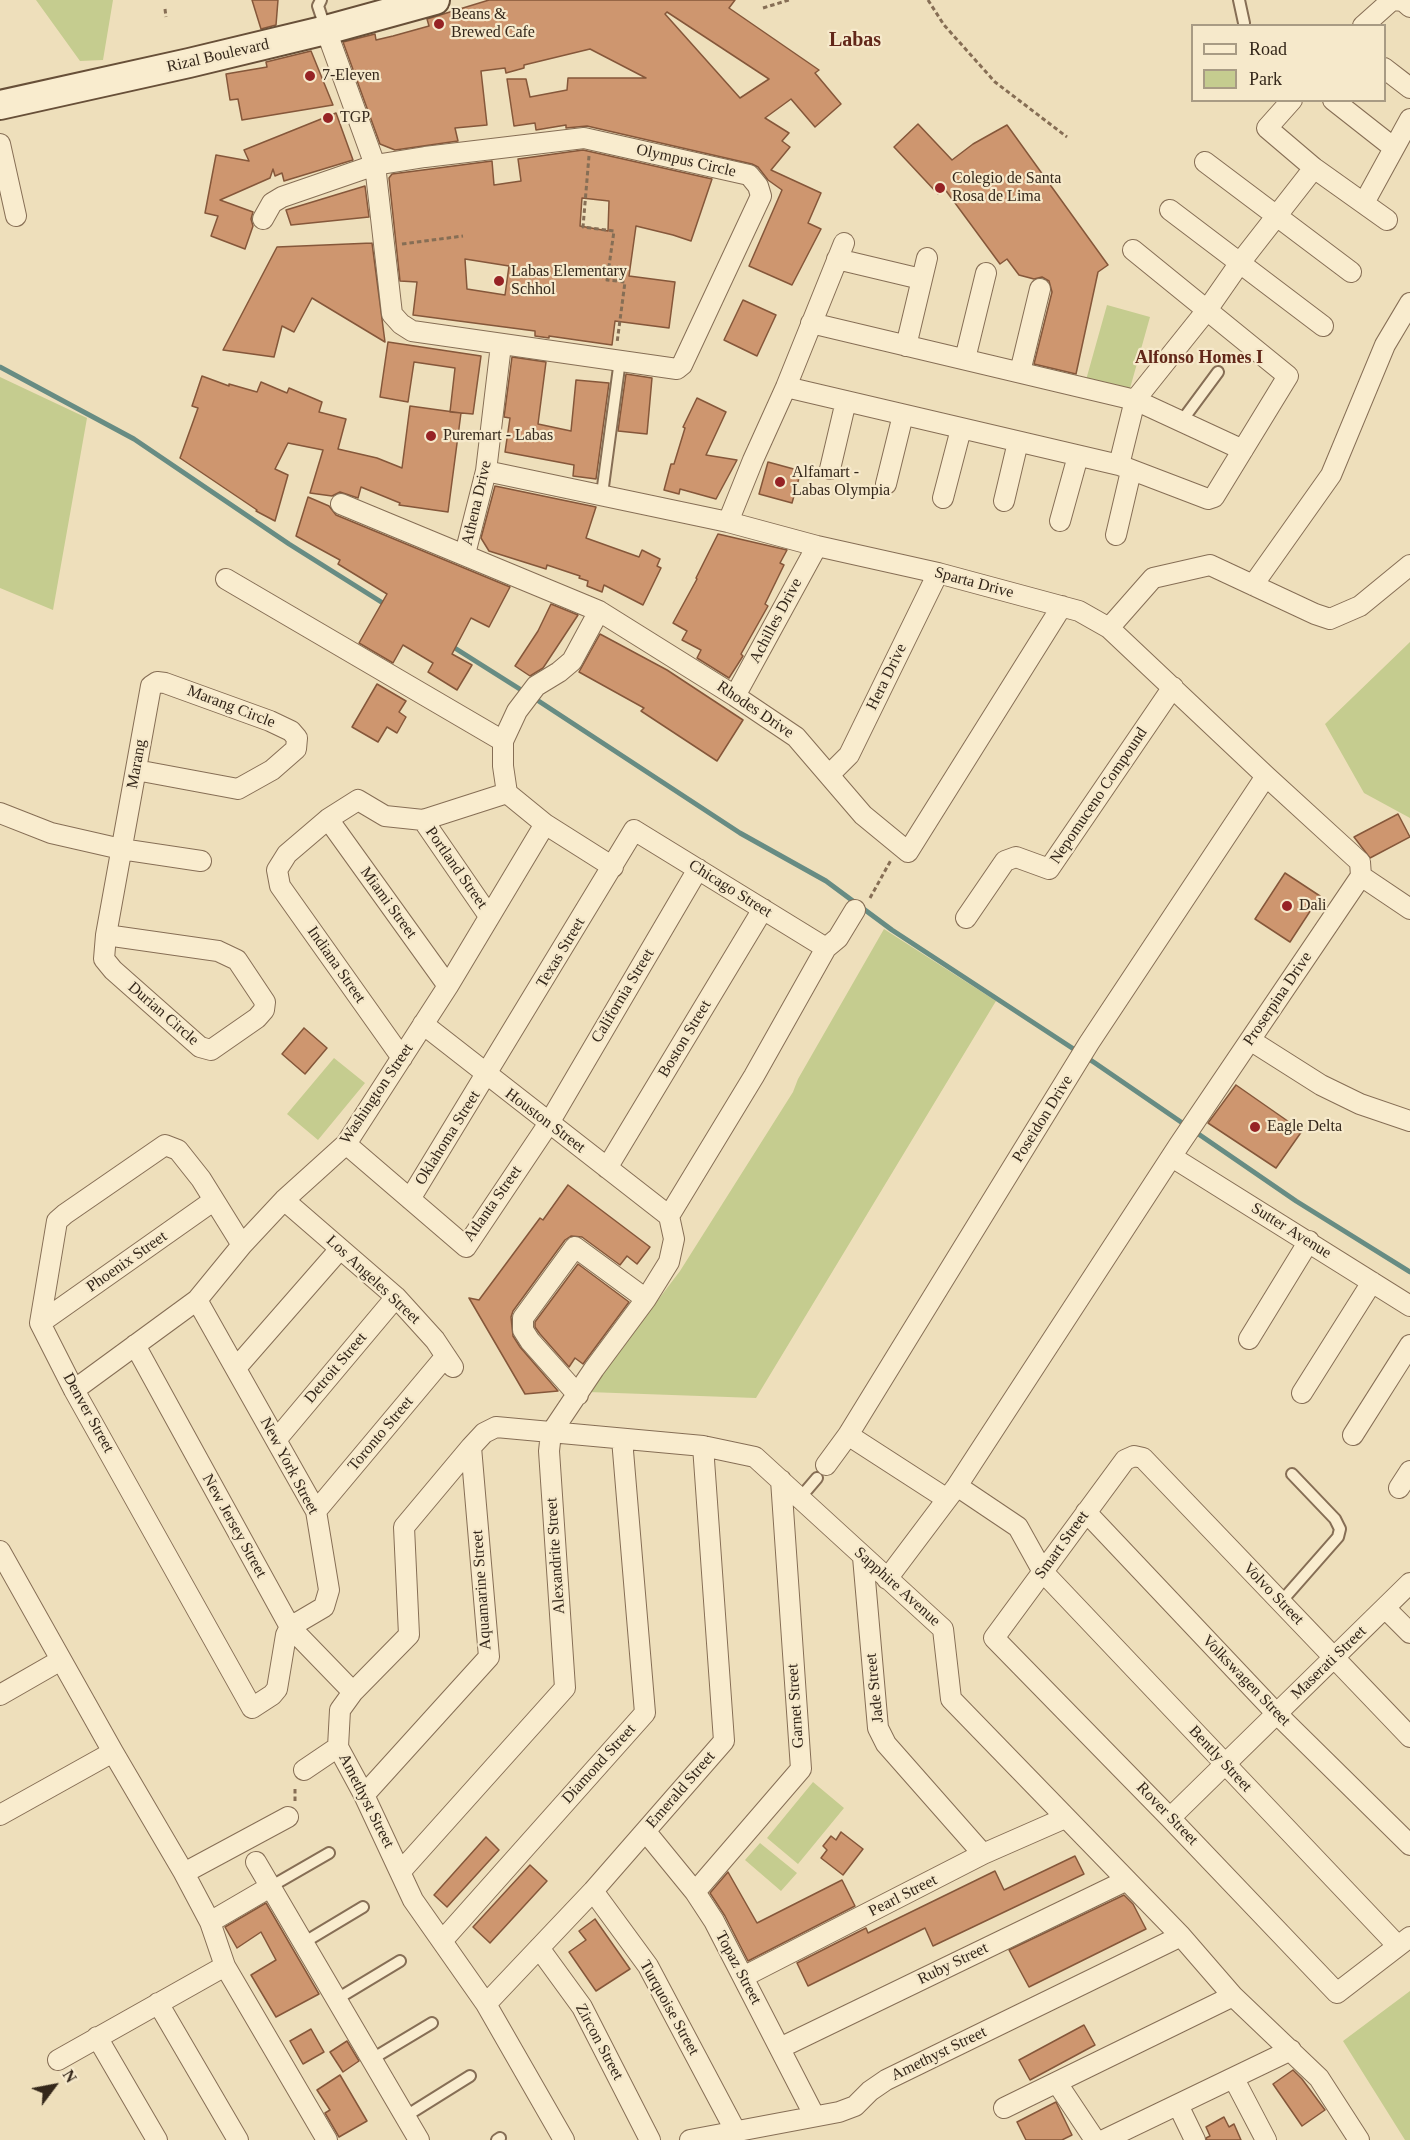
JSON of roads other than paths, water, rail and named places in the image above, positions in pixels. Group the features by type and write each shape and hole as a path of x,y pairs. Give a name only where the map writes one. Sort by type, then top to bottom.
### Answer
{"main road":[{"name":"Rizal Boulevard","path":"0,105 326,30 435,0"}],"street":[{"path":"1366,24 1401,2"},
{"name":"Olympus Circle","path":"263,219 272,203 282,197 375,165 584,138 749,175 758,186 761,196 682,365 677,369 412,331 392,314 375,165 326,30"},
{"path":"1386,70 1410,88"},
{"path":"1290,102 1267,129 1314,168 1387,220"},
{"path":"1336,102 1394,148"},
{"path":"1364,203 1410,119"},
{"path":"0,144 16,216"},
{"path":"1205,162 1351,272"},
{"path":"1116,535 1135,400 1207,310 1239,264 1314,168"},
{"path":"1170,210 1323,326"},
{"path":"786,387 1125,468 1208,499 1214,497 1288,376 1133,250"},
{"path":"728,522 841,251 921,279"},
{"path":"906,346 927,258"},
{"path":"965,359 986,273"},
{"path":"1020,372 1040,290"},
{"path":"1253,585 1331,475 1385,345 1410,303"},
{"path":"811,323 1135,400 1243,450"},
{"name":"Athena Drive","path":"465,554 486,471 501,345"},
{"path":"830,469 846,401"},
{"path":"886,484 903,415"},
{"path":"943,498 961,429"},
{"path":"1004,501 1018,442"},
{"path":"1060,521 1078,456"},
{"name":"Sparta Drive","path":"486,471 728,522 817,546 938,573 1079,611 1109,628 1360,862 1361,876"},
{"name":"Rhodes Drive","path":"341,504 599,611 796,737 863,815 908,852 1062,606"},
{"name":"Achilles Drive","path":"735,696 817,546"},
{"path":"1109,628 1153,578 1210,565 1330,619 1360,606 1410,565"},
{"name":"Hera Drive","path":"829,776 849,755 938,573"},
{"path":"226,579 503,741"},
{"path":"599,611 572,661 536,686 517,711 503,741 503,766 507,793 545,824 613,867"},
{"name":"Marang Circle","path":"136,770 238,789 272,770 296,749 297,738 291,731 270,720 165,682 157,682"},
{"name":"Marang","path":"121,849 151,686 157,682"},
{"name":"Nepomuceno Compound","path":"966,918 1005,861 1016,857 1049,869 1173,687"},
{"name":"Poseidon Drive","path":"822,1472 848,1435 1089,1043 1266,776"},
{"path":"328,819 358,800 385,816 423,820 507,793"},
{"path":"0,813 51,832 121,849 201,861"},
{"name":"Indiana Street","path":"328,819 286,854 277,870 280,886 402,1058"},
{"name":"Miami Street","path":"328,819 448,986"},
{"name":"Portland Street","path":"423,820 489,916"},
{"name":"Washington Street","path":"74,1390 197,1300 242,1245 284,1200 346,1144 448,986 545,824"},
{"name":"Texas Street","path":"486,1076 634,830"},
{"name":"Chicago Street","path":"634,830 826,948"},
{"name":"Durian Circle","path":"106,935 218,951 237,960 265,1002 264,1010 257,1018 211,1050 200,1047 113,970 104,958 106,935 121,849"},
{"name":"California Street","path":"549,1124 698,870"},
{"path":"1361,876 1410,909"},
{"name":"Proserpina Drive","path":"887,1579 952,1492 1195,1122 1361,876"},
{"path":"551,1433 646,1299 669,1262 674,1239 669,1216 754,1076 826,948 838,938 860,908"},
{"name":"Boston Street","path":"607,1168 763,909"},
{"name":"Houston Street","path":"423,1024 486,1076 669,1216"},
{"path":"1250,1041 1321,1084 1360,1104 1410,1121"},
{"name":"Oklahoma Street","path":"410,1199 486,1076"},
{"name":"Atlanta Street","path":"346,1144 466,1247 549,1124"},
{"path":"40,1323 57,1221 165,1144 178,1150 201,1179 242,1245"},
{"name":"Sutter Avenue","path":"1176,1151 1309,1242 1410,1306"},
{"name":"Los Angeles Street","path":"284,1200 396,1297 435,1340 450,1363"},
{"name":"Phoenix Street","path":"40,1323 213,1201"},
{"path":"1249,1339 1309,1242"},
{"path":"578,1395 530,1341 524,1330 523,1318 575,1247 646,1299"},
{"path":"236,1368 340,1249"},
{"path":"1302,1393 1372,1282"},
{"name":"Detroit Street","path":"276,1440 396,1297"},
{"name":"New York Street","path":"197,1300 315,1511 329,1590 328,1599 324,1607 290,1627"},
{"name":"Denver Street","path":"40,1323 74,1390 252,1708 272,1695 276,1689 286,1635 290,1627"},
{"path":"1353,1435 1410,1345"},
{"name":"New Jersey Street","path":"135,1346 290,1627 353,1692"},
{"name":"Toronto Street","path":"315,1511 440,1364 450,1363"},
{"name":"Amethyst Street","path":"551,1433 496,1427 484,1433 404,1527 409,1635 353,1692 340,1710 338,1747 364,1795 413,1900 486,2004 564,2140"},
{"name":"Sapphire Avenue","path":"551,1433 703,1446 755,1457 943,1629 951,1699 1180,1936 1233,1996 1319,2078 1359,2140"},
{"name":"Alexandrite Street","path":"401,1871 565,1688 549,1451 551,1433"},
{"name":"Bently Street","path":"848,1435 1018,1527 1043,1572 1224,1764 1404,1941"},
{"name":"Diamond Street","path":"442,1941 645,1713 622,1438"},
{"name":"Emerald Street","path":"486,2004 593,1891 724,1741 703,1446"},
{"name":"Aquamarine Street","path":"364,1795 489,1657 471,1447"},
{"name":"Smart Street","path":"994,1638 1125,1460 1134,1456"},
{"name":"Volvo Street","path":"1134,1456 1143,1458 1410,1737"},
{"path":"1400,1488 1410,1471"},
{"name":"Garnet Street","path":"695,1892 801,1769 781,1480"},
{"name":"Volkswagen Street","path":"1086,1512 1276,1713 1410,1845"},
{"path":"0,1551 184,1873 210,1922 225,1966 327,2140"},
{"name":"Jade Street","path":"863,1557 878,1728 886,1744 983,1854"},
{"name":"Maserati Street","path":"1170,1818 1410,1583"},
{"path":"1385,1608 1410,1634"},
{"name":"Rover Street","path":"994,1638 1337,1993 1404,1941"},
{"path":"0,1695 61,1660"},
{"path":"304,1770 338,1747"},
{"path":"0,1815 113,1752"},
{"path":"184,1873 288,1816"},
{"name":"Pearl Street","path":"743,1977 983,1854 1065,1818"},
{"name":"Topaz Street","path":"646,1832 695,1892 714,1921 814,2115"},
{"path":"256,1862 419,2140"},
{"name":"Ruby Street","path":"780,2048 1125,1881"},
{"path":"210,1922 270,1887"},
{"name":"Turquoise Street","path":"593,1891 648,1966 735,2130"},
{"name":"Amethyst Street","path":"690,2140 839,2112 855,2106 870,2091 886,2080 1180,1936"},
{"name":"Zircon Street","path":"539,1948 582,2007 650,2140"},
{"path":"58,2060 225,1966"},
{"path":"1004,2108 1233,1996"},
{"path":"158,2003 238,2140"},
{"path":"98,2037 157,2140"},
{"path":"1112,2138 1292,2050"},
{"path":"1234,2079 1266,2140"},
{"path":"1057,2083 1095,2140"},
{"path":"1178,2105 1195,2140"}],"lane":[{"path":"321,0 318,6 326,30"},
{"path":"1239,0 1244,23"},
{"path":"602,494 617,360"},
{"path":"1181,422 1218,372"},
{"path":"800,1498 822,1472"},
{"path":"1280,1603 1338,1537 1340,1529 1335,1519 1292,1474"},
{"path":"270,1887 329,1853"},
{"path":"303,1943 363,1907"},
{"path":"337,2000 400,1962"},
{"path":"372,2059 432,2023"},
{"path":"406,2116 470,2076"}],"waterway":[{"path":"0,367 134,439 289,544 386,605"},
{"path":"450,645 526,693"},
{"path":"534,698 740,833 826,881 892,930 1095,1063 1296,1201 1410,1272"}],"place":[{"name":"Beans & Brewed Cafe","path":"439,24"},
{"name":"7-Eleven","path":"310,76"},
{"name":"TGP","path":"328,118"},
{"name":"Colegio de Santa Rosa de Lima","path":"940,188"},
{"name":"Labas Elementary Schhol","path":"499,281"},
{"name":"Puremart - Labas","path":"431,436"},
{"name":"Alfamart - Labas Olympia","path":"780,482"},
{"name":"Dali","path":"1287,906"},
{"name":"Eagle Delta","path":"1255,1127"}],"district":[{"name":"Labas","path":"855,41"},
{"name":"Alfonso Homes I","path":"1199,358"}]}
